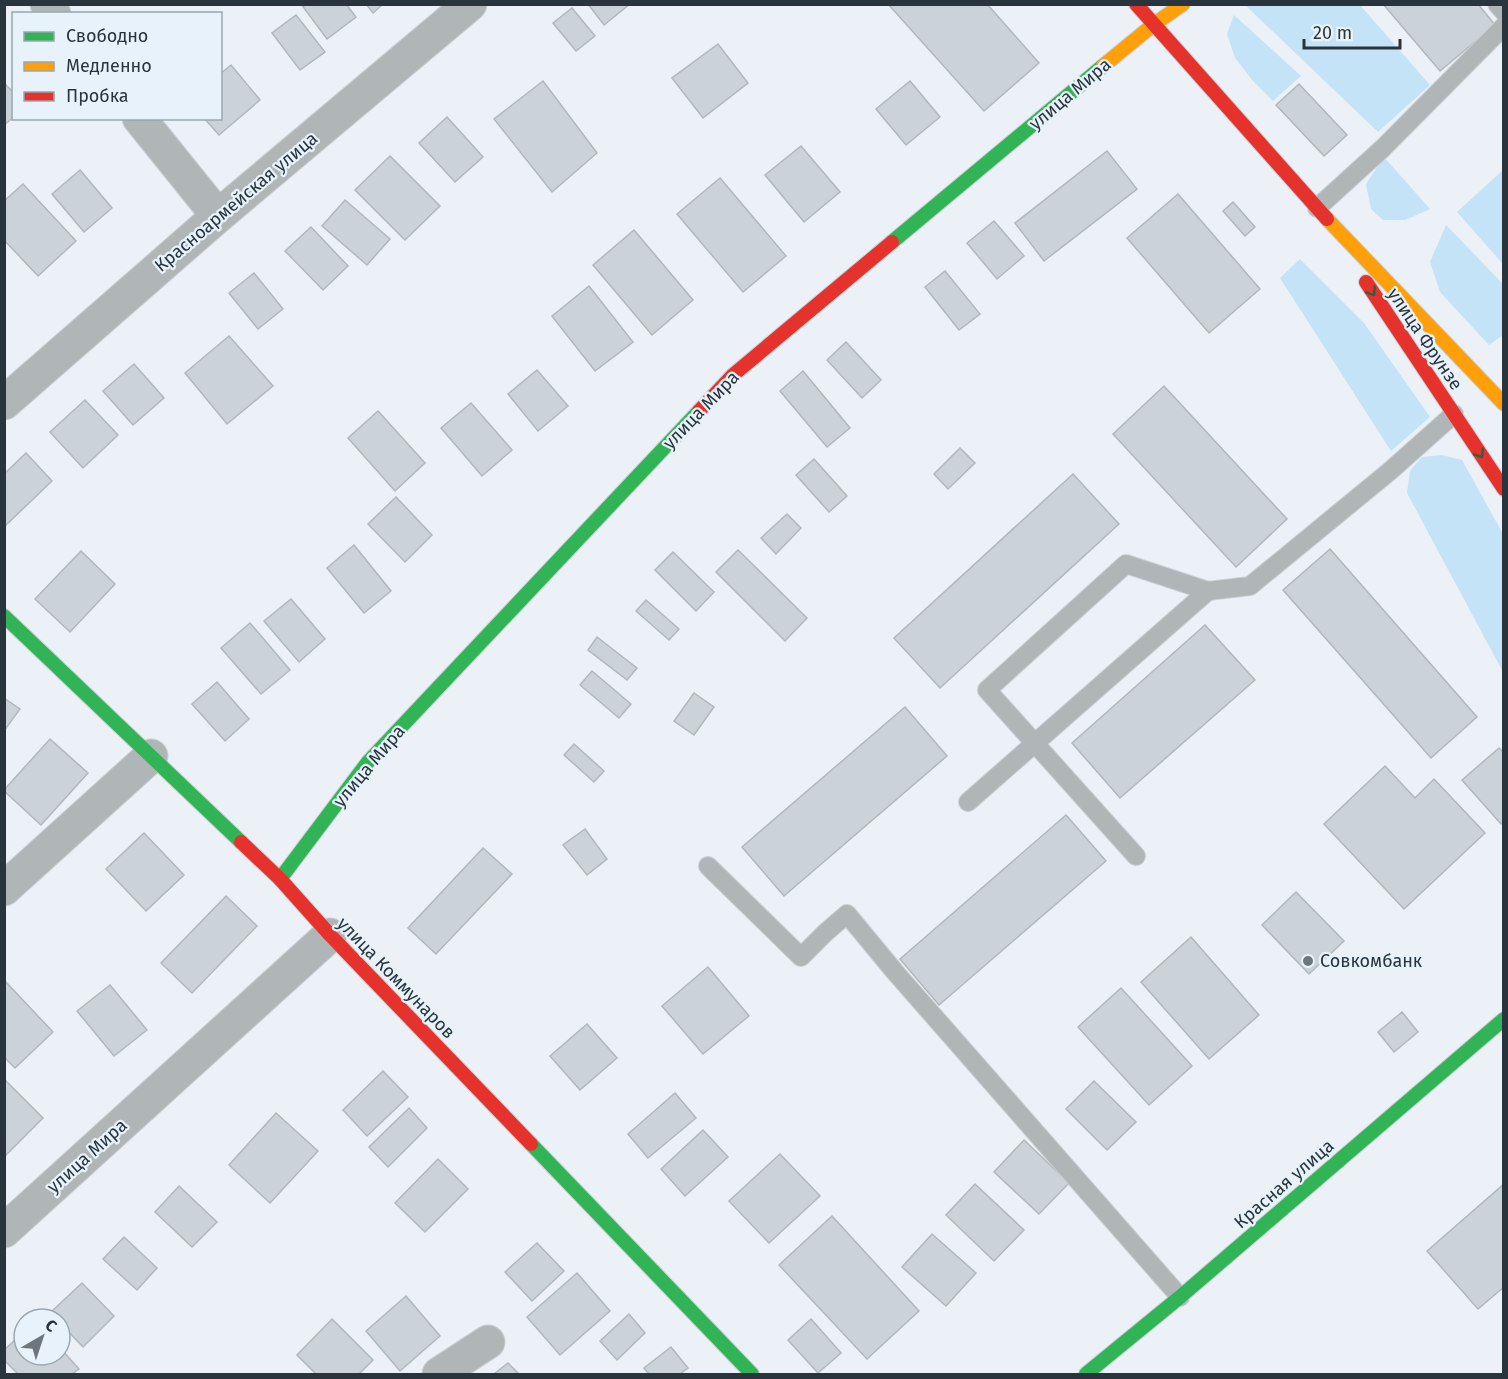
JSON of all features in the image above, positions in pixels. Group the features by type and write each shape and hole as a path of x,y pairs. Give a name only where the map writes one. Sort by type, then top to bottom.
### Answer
{"street":[{"name":"Красноармейская улица","path":"4,403 218,216 470,4"},
{"name":"улица Фрунзе","path":"1136,4 1317,208 1503,404"},
{"name":"улица Мира","path":"280,879 368,762 733,375 1153,25 1183,4"},
{"path":"141,120 218,216"},
{"name":"улица Фрунзе","path":"1317,208 1503,489"},
{"name":"улица Коммунаров","path":"4,616 280,879 330,935 752,1374"},
{"path":"4,889 151,756"},
{"name":"улица Мира","path":"4,1231 330,935"},
{"name":"Красная улица","path":"1086,1374 1180,1297 1503,1019"},
{"path":"439,1374 488,1342"}],"lane":[{"path":"1497,4 1503,12"},
{"path":"1317,208 1383,148 1503,26"},
{"path":"1136,856 987,690 1126,564 1208,591 1250,586 1390,471 1454,414"},
{"path":"968,802 1208,591"},
{"path":"708,866 801,957 847,914 902,981 1180,1297"}],"shaded area":[{"path":"1245,5 1360,5 1430,85 1378,132"},
{"path":"1234,15 1301,76 1273,101 1235,58 1227,34"},
{"path":"1384,157 1430,209 1405,220 1383,220 1371,209 1366,184"},
{"path":"1503,170 1503,264 1457,212"},
{"path":"1446,225 1503,284 1503,335 1489,345 1440,292 1430,262"},
{"path":"1300,259 1364,323 1430,417 1391,451 1280,278"},
{"path":"1442,455 1462,460 1503,534 1503,672 1407,493 1410,471 1422,457"}],"building":[{"path":"301,4 346,4 356,17 327,39"},
{"path":"366,4 383,4 373,13"},
{"path":"588,4 630,4 604,25"},
{"path":"888,4 987,4 1039,63 984,111"},
{"path":"1383,4 1478,4 1495,25 1440,71"},
{"path":"572,8 595,36 576,51 553,23"},
{"path":"296,15 325,52 300,70 272,33"},
{"path":"718,44 748,83 703,118 672,78"},
{"path":"231,65 260,100 219,135 206,120 222,120 222,72"},
{"path":"543,81 597,153 552,192 494,119"},
{"path":"910,81 940,117 906,145 876,109"},
{"path":"4,83 12,91 12,119 4,125"},
{"path":"1299,84 1347,135 1324,156 1276,105"},
{"path":"447,117 483,157 455,182 419,143"},
{"path":"801,146 840,192 804,222 765,175"},
{"path":"1107,151 1137,189 1044,261 1015,223"},
{"path":"390,156 440,206 405,240 355,190"},
{"path":"80,170 112,208 84,232 52,194"},
{"path":"720,178 786,256 743,292 677,214"},
{"path":"23,184 76,241 38,276 4,240 4,201"},
{"path":"1178,194 1260,289 1209,333 1127,238"},
{"path":"345,200 390,239 367,265 322,226"},
{"path":"1233,202 1255,227 1245,236 1223,211"},
{"path":"994,221 1024,256 997,279 967,243"},
{"path":"311,227 348,266 323,290 285,251"},
{"path":"634,230 693,300 652,335 593,265"},
{"path":"945,271 980,314 959,330 925,287"},
{"path":"254,273 283,309 258,329 229,293"},
{"path":"589,286 633,342 595,371 552,316"},
{"path":"229,336 273,386 227,424 185,373"},
{"path":"846,342 881,380 862,398 827,360"},
{"path":"134,364 164,398 133,425 103,391"},
{"path":"537,370 568,406 538,431 508,394"},
{"path":"803,371 850,428 827,447 780,391"},
{"path":"1164,386 1287,519 1236,567 1113,434"},
{"path":"85,400 118,435 83,468 50,432"},
{"path":"471,403 512,450 482,476 441,428"},
{"path":"378,411 425,463 395,491 348,438"},
{"path":"960,448 975,463 948,489 934,474"},
{"path":"26,453 52,481 5,526 4,474"},
{"path":"814,459 847,496 829,512 796,475"},
{"path":"1073,474 1119,524 940,688 894,638"},
{"path":"396,497 432,535 405,562 368,524"},
{"path":"787,514 801,528 776,554 761,538"},
{"path":"354,545 391,591 364,613 327,568"},
{"path":"1330,549 1477,717 1431,758 1283,590"},
{"path":"738,550 807,618 785,641 716,572"},
{"path":"81,551 115,584 70,632 35,599"},
{"path":"673,552 714,592 696,611 655,570"},
{"path":"291,599 325,639 299,662 264,621"},
{"path":"646,600 679,629 669,640 636,611"},
{"path":"250,623 290,670 261,694 221,648"},
{"path":"1205,625 1255,680 1120,798 1072,743"},
{"path":"597,637 637,668 627,680 588,650"},
{"path":"592,671 631,704 619,718 580,685"},
{"path":"217,682 249,719 225,741 192,704"},
{"path":"694,693 714,707 694,735 674,721"},
{"path":"4,698 20,709 4,731"},
{"path":"905,707 947,756 784,896 742,847"},
{"path":"50,739 88,773 41,825 4,790"},
{"path":"574,744 604,771 594,782 564,755"},
{"path":"1499,748 1504,753 1504,821 1501,824 1462,780"},
{"path":"1385,766 1415,798 1434,779 1485,833 1404,909 1324,824"},
{"path":"1066,815 1106,861 939,1005 900,959"},
{"path":"585,829 607,859 587,875 563,845"},
{"path":"144,833 184,875 146,911 106,869"},
{"path":"483,848 512,874 436,954 408,928"},
{"path":"1296,892 1344,941 1309,974 1262,925"},
{"path":"226,896 257,926 192,993 161,963"},
{"path":"1191,937 1259,1015 1209,1059 1141,982"},
{"path":"708,967 749,1016 703,1054 662,1006"},
{"path":"4,980 53,1032 15,1068 4,1057"},
{"path":"110,985 147,1030 114,1056 77,1011"},
{"path":"1121,988 1192,1066 1149,1105 1078,1027"},
{"path":"1402,1012 1418,1032 1394,1052 1378,1032"},
{"path":"587,1024 617,1058 580,1090 550,1056"},
{"path":"383,1071 408,1097 367,1136 343,1110"},
{"path":"4,1079 43,1118 6,1155 4,1154"},
{"path":"1094,1081 1136,1122 1107,1150 1066,1109"},
{"path":"675,1093 696,1118 648,1158 628,1134"},
{"path":"409,1108 427,1128 388,1167 369,1147"},
{"path":"276,1113 318,1151 270,1203 229,1165"},
{"path":"703,1130 728,1157 685,1196 661,1169"},
{"path":"1024,1140 1069,1183 1039,1214 994,1172"},
{"path":"780,1154 820,1196 769,1243 729,1201"},
{"path":"438,1159 468,1189 425,1232 395,1203"},
{"path":"975,1184 1024,1230 994,1261 946,1215"},
{"path":"1504,1184 1504,1287 1478,1309 1427,1251"},
{"path":"179,1186 217,1222 192,1247 155,1212"},
{"path":"832,1216 919,1311 867,1359 779,1265"},
{"path":"932,1234 976,1273 946,1306 902,1267"},
{"path":"124,1237 157,1268 137,1290 103,1259"},
{"path":"537,1243 564,1271 532,1301 505,1272"},
{"path":"577,1273 610,1311 560,1355 527,1317"},
{"path":"82,1283 114,1316 83,1347 72,1336 72,1307 56,1307"},
{"path":"406,1296 440,1336 400,1371 366,1331"},
{"path":"629,1314 645,1333 617,1360 600,1341"},
{"path":"332,1319 373,1360 359,1374 316,1374 297,1355"},
{"path":"811,1319 841,1353 818,1373 788,1340"},
{"path":"12,1343 12,1367 72,1367 72,1361 79,1369 72,1374 18,1374 4,1360 4,1350"},
{"path":"671,1347 688,1368 680,1374 649,1374 644,1368"},
{"path":"508,1363 519,1374 494,1374"}],"traffic: fast":[{"path":"892,242 1103,66"},
{"path":"280,879 368,762 699,411"},
{"path":"4,616 241,842"},
{"path":"1086,1374 1180,1297 1504,1019"},
{"path":"531,1144 752,1374"}],"traffic: slow":[{"path":"1103,66 1183,4"},
{"path":"1327,219 1504,404"}],"traffic: jam":[{"path":"1136,4 1327,219"},
{"path":"699,411 733,375 892,242"},
{"path":"1366,282 1504,489"},
{"path":"241,842 280,879 330,935 531,1144"}],"place":[{"name":"Совкомбанк","path":"1308,961"}]}
